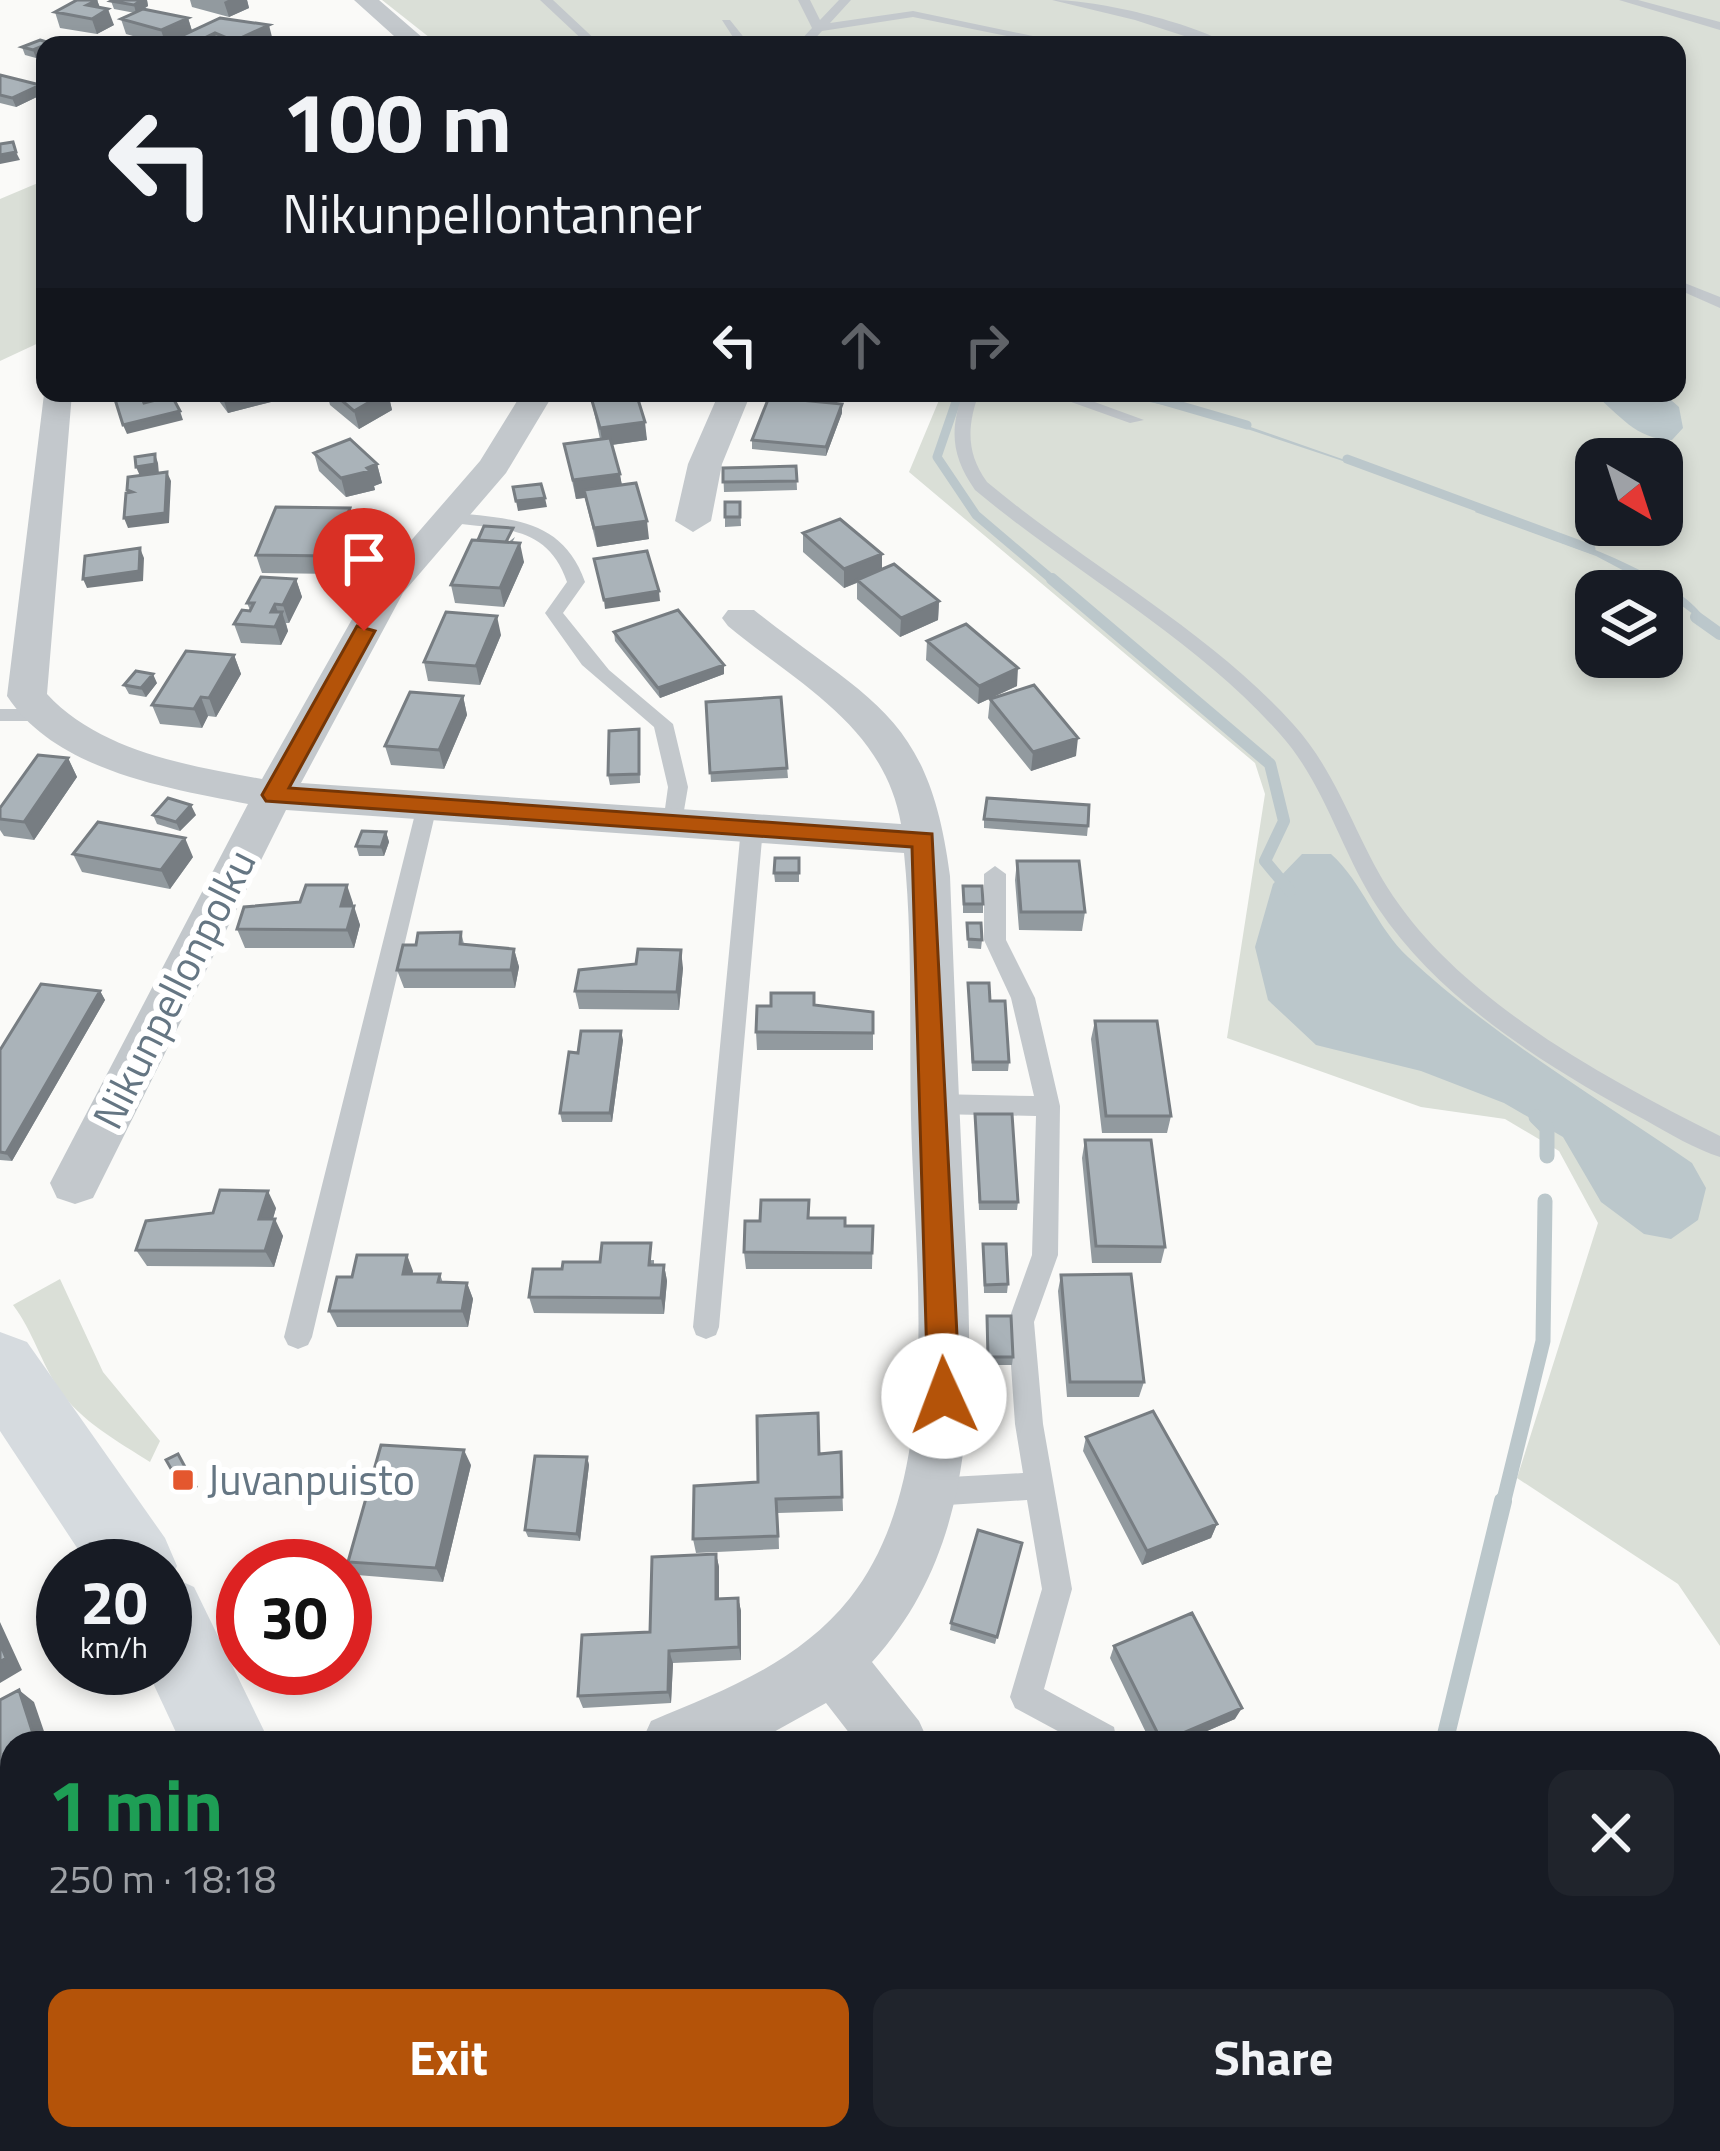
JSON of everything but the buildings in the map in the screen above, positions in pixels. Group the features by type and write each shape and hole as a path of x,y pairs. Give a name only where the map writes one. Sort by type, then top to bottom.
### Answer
{"street":[{"path":"364,0 408,36"},
{"path":"55,402 28,655 27,696 39,715 114,752 198,781 274,795 924,840"},
{"name":"Nikunpellonpolku","path":"75,1183 274,795 387,589 494,466 533,402"},
{"path":"693,521 705,464 731,402"},
{"path":"704,1731 769,1706 832,1660 878,1609 918,1540 932,1492 944,1396 924,840 908,772 860,712 740,618"},
{"path":"0,1366 118,1539"},
{"path":"832,1660 888,1731"},
{"path":"192,1672 220,1731"}],"lane":[{"path":"546,0 585,36"},
{"path":"804,0 818,28"},
{"path":"810,36 845,0"},
{"path":"1058,0 1138,17 1196,36"},
{"path":"1625,0 1720,26"},
{"path":"818,28 914,14 1025,36"},
{"path":"726,22 737,36"},
{"path":"1686,288 1720,303"},
{"path":"968,402 959,424 959,448 981,486 1235,682 1288,730 1318,772 1401,924 1529,1035 1619,1094 1720,1147"},
{"path":"1081,402 1136,420"},
{"path":"447,517 544,531 571,556 576,582 554,613 571,644 619,692 663,724 678,787 674,823"},
{"path":"0,715 39,715"},
{"path":"298,1336 427,806"},
{"path":"706,1328 752,828"},
{"path":"995,874 995,940 1023,998 1048,1106 1045,1255 1021,1322 1057,1588 1026,1696 1090,1731"},
{"path":"934,1104 1048,1106"},
{"path":"932,1492 1040,1486"}],"shaded area":[{"path":"382,0 1720,0 1720,1646 1678,1584 1517,1478 1598,1223 1559,1151 1505,1119 1421,1107 1227,1038 1265,794 1255,763 909,472 938,402 1686,402 1686,36 428,36"},
{"path":"36,184 36,344 0,361 0,199"},
{"path":"1150,402 1188,405 1445,495 1196,412"},
{"path":"1603,402 1673,402 1679,407 1683,428 1674,438 1648,436"},
{"path":"1479,507 1640,570 1622,570 1475,512"},
{"path":"1683,597 1695,606 1709,626 1683,607"},
{"path":"1302,854 1331,854 1397,945 1441,986 1546,1065 1692,1163 1706,1188 1698,1220 1671,1239 1644,1234 1601,1202 1563,1137 1504,1103 1421,1071 1316,1045 1268,1000 1255,947 1273,884"},
{"path":"60,1279 103,1372 160,1441 150,1462 68,1401 13,1305"}],"waterway":[{"path":"956,402 937,457 976,515 1055,582"},
{"path":"1168,402 1247,425"},
{"path":"1347,459 1591,549"},
{"path":"1052,579 1270,764 1284,821 1265,861 1290,891"},
{"path":"1696,617 1720,634"},
{"path":"1536,1117 1547,1128 1547,1156"},
{"path":"1503,1504 1543,1341 1545,1201"},
{"path":"1447,1731 1503,1501"}],"place":[{"name":"Juvanpuisto","path":"183,1480"}],"route":[{"path":"364,631 274,795 924,840 944,1396"}]}
